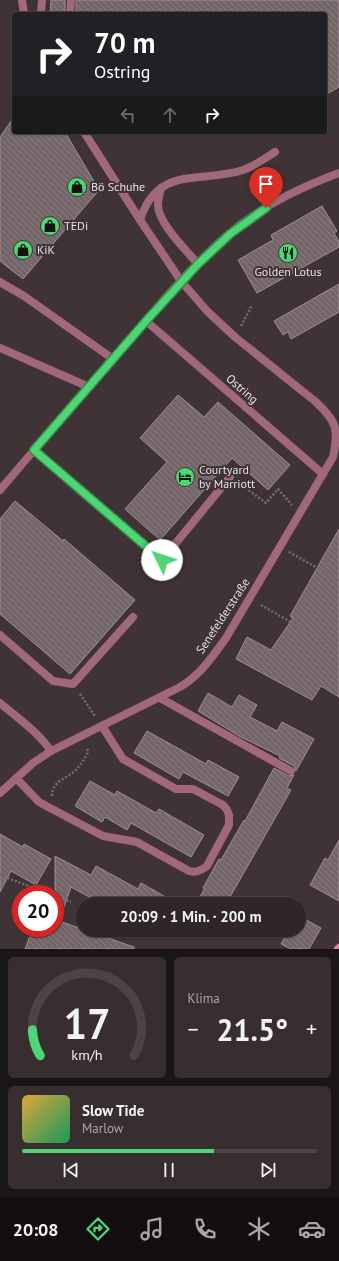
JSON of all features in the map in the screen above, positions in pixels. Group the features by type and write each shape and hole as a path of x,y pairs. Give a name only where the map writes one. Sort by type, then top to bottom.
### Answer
{"street":[{"path":"22,0 23,12"},
{"path":"41,12 42,0"},
{"path":"70,12 71,0"},
{"name":"Senefelderstraße","path":"0,792 33,763 51,751 186,684 210,660 226,638 300,514 333,457 336,446 338,427 327,413 316,402 235,337 207,311 181,281 85,134"},
{"path":"140,220 147,203 161,188 178,179 228,174 251,167 275,152"},
{"path":"0,490 181,281 230,234 266,208 297,190 339,173"},
{"path":"161,188 158,204 159,213 163,222 198,264"},
{"path":"0,282 24,296 113,359"},
{"name":"Ostring","path":"146,321 323,474"},
{"path":"0,348 89,386"},
{"path":"34,450 162,560 230,476"},
{"path":"0,635 53,681 73,684 133,617"},
{"path":"160,698 291,771"},
{"path":"0,703 34,731 51,751"},
{"path":"16,778 39,802 103,836 136,842 189,871 197,872 206,866 229,825 229,815 223,804 193,789 176,789 123,758 102,726"}],"path":[{"path":"235,337 252,305"},
{"path":"230,476 266,503 278,489 300,514"},
{"path":"280,547 339,580"},
{"path":"250,598 325,642"},
{"path":"73,684 102,726"},
{"path":"52,809 52,792 57,782 74,772 86,758 88,752 83,735"},
{"path":"0,875 26,885"},
{"path":"64,899 71,902"}],"building":[{"path":"51,0 65,0 65,12 50,12"},
{"path":"76,0 339,0 339,87 327,94 327,12 76,12"},
{"path":"12,120 12,134 66,134 99,190 23,279 0,261 0,137"},
{"name":"Golden Lotus","path":"322,206 337,231 334,233 339,242 339,247 257,293 238,260 273,240 271,235"},
{"path":"339,284 339,312 291,339 288,332 283,335 274,321"},
{"name":"Courtyard by Marriott","path":"178,395 204,417 218,402 290,465 268,490 232,458 160,540 125,509 167,462 140,438"},
{"path":"15,501 63,541 64,539 135,600 70,674 0,614 0,519"},
{"path":"339,529 339,697 321,686 312,700 236,659 247,637 271,650 293,618 290,616"},
{"path":"208,693 232,707 239,695 257,705 250,717 277,731 282,722 314,739 296,771 294,766 279,758 280,756 239,736 198,711"},
{"path":"147,731 206,764 208,760 239,777 228,796 183,772 179,779 134,753"},
{"path":"274,768 289,776 294,775 287,788 291,790 230,897 200,897 205,888 203,888 219,859 221,860 244,820 245,821"},
{"path":"90,781 115,795 117,791 156,813 159,809 204,835 191,857 131,823 127,830 105,817 102,822 75,806"},
{"path":"0,834 23,847 24,844 51,859 36,885 11,871 0,892"},
{"path":"339,840 339,901 310,885 325,858 328,860"},
{"path":"55,856 91,875 96,866 138,889 141,883 166,897 89,897 71,887 64,907 64,885 55,885"},
{"path":"306,920 321,928 309,949 291,949 281,944 285,937 306,937"},
{"path":"64,923 76,927 76,937 105,937 134,947 134,949 25,949 30,937 64,937"}],"place":[{"name":"Bö Schuhe","path":"77,187"},
{"name":"TEDi","path":"50,226"},
{"name":"KiK","path":"23,250"},
{"name":"Golden Lotus","path":"288,253"},
{"name":"Courtyard by Marriott","path":"185,477"}],"route":[{"path":"162,560 34,450 181,281 219,243 241,225 266,208"}]}
